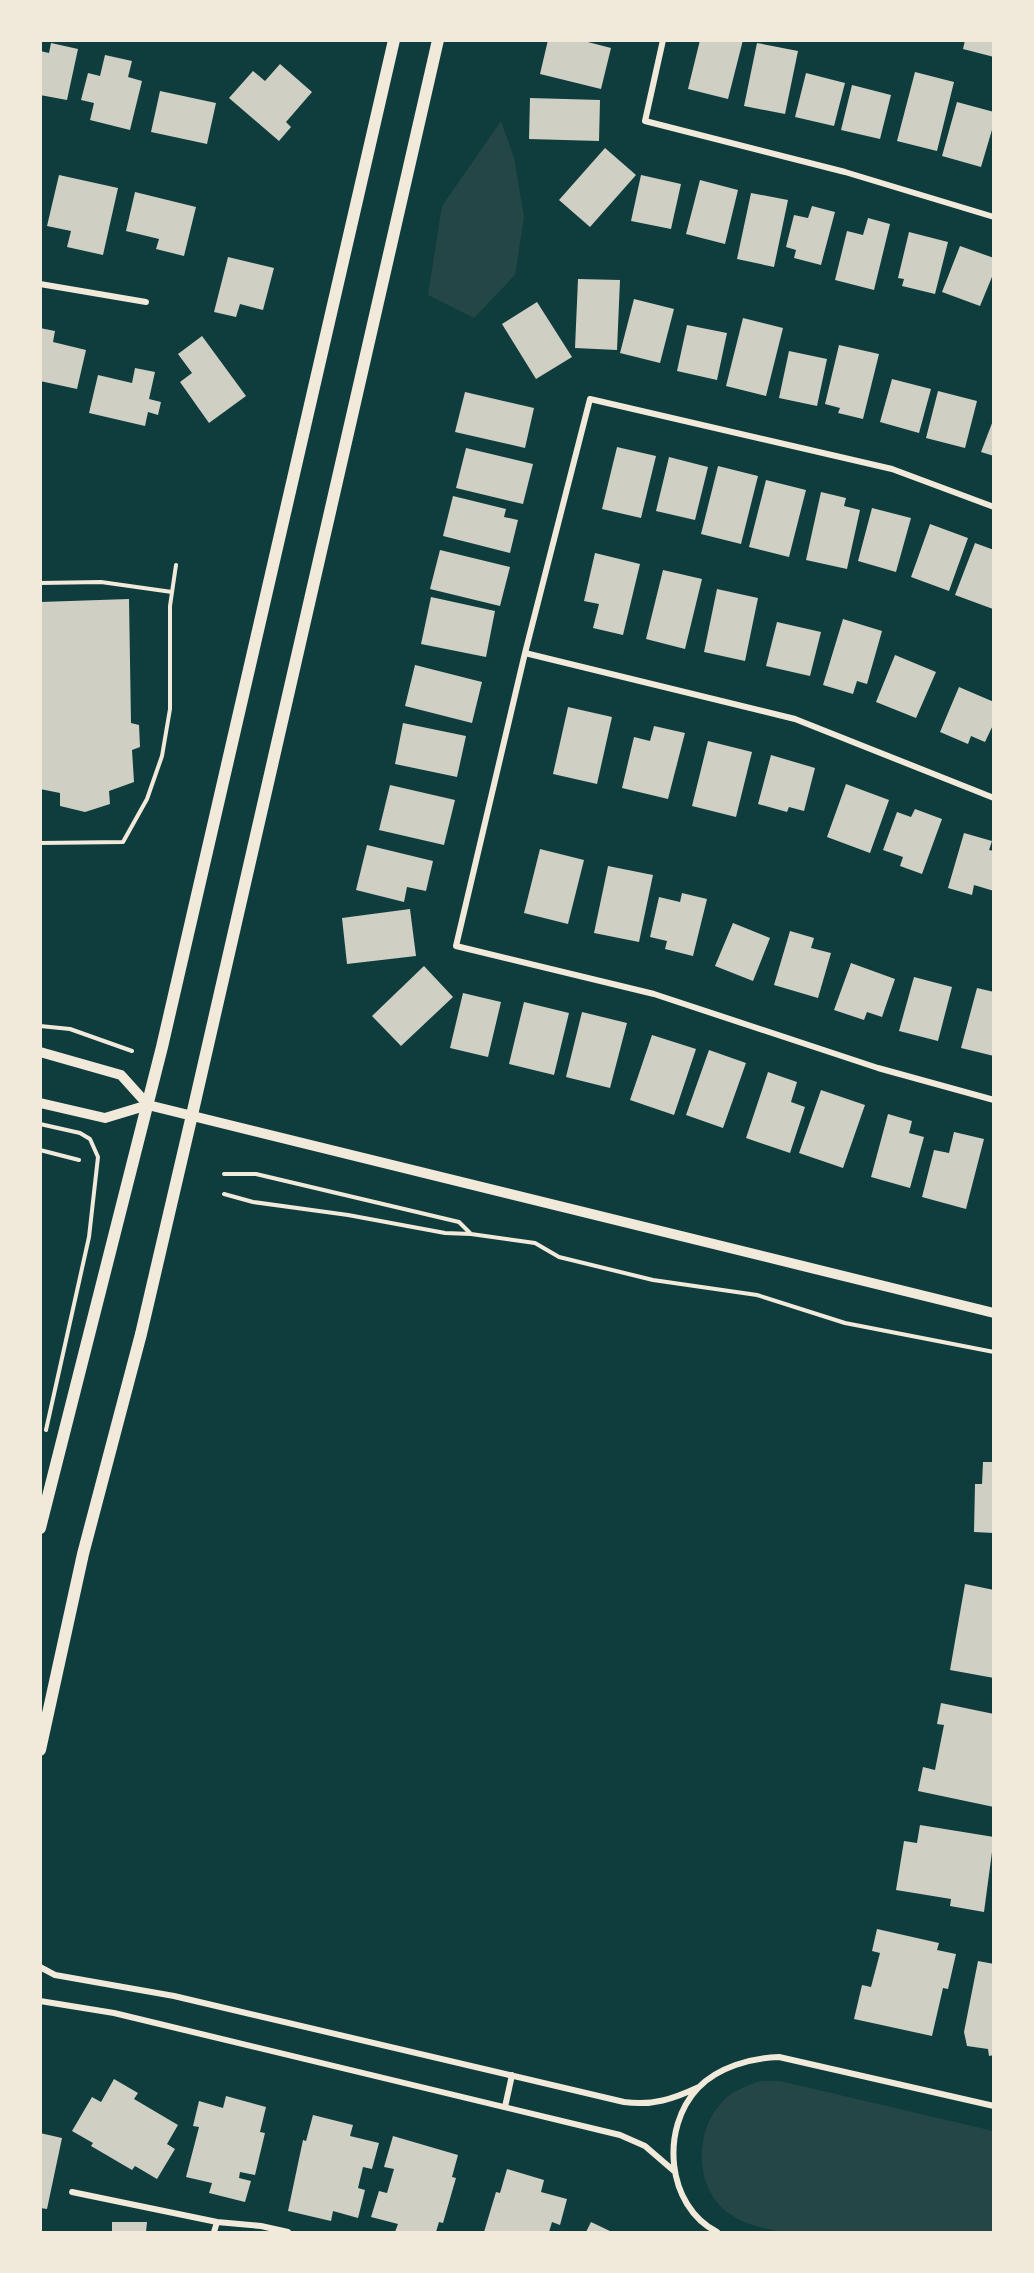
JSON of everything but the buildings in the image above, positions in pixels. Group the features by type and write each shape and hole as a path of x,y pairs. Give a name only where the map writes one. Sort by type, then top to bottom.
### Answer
{"main road":[{"path":"40,1528 148,1105 394,40"},
{"path":"40,1750 83,1554 141,1334 192,1115 438,40"}],"street":[{"path":"663,40 645,121 845,171 993,217"},
{"path":"40,284 146,302"},
{"path":"993,507 892,470 590,399 525,654 456,946 654,994 878,1068 993,1100"},
{"path":"525,654 795,719 993,798"},
{"path":"40,1052 121,1075 148,1105"},
{"path":"40,1103 105,1118 148,1105 993,1313"},
{"path":"40,1967 66,1978 174,1996 624,2102 645,2105 666,2102 699,2087 723,2071 755,2058 779,2057 993,2106"},
{"path":"40,2001 114,2013 620,2134 645,2146 674,2171"},
{"path":"505,2107 512,2075"},
{"path":"699,2087 683,2108 674,2143 674,2171 687,2205 710,2229 717,2232"},
{"path":"72,2192 217,2222 261,2226 288,2232"},
{"path":"214,2232 217,2222"}],"path":[{"path":"40,843 123,842 147,799 162,756 170,709 172,592 176,565"},
{"path":"40,583 101,582 172,592"},
{"path":"40,1026 70,1029 132,1051"},
{"path":"40,1124 80,1133 90,1139 99,1164 90,1209 89,1237 43,1442"},
{"path":"40,1150 79,1160"},
{"path":"224,1174 256,1174 459,1222 471,1234"},
{"path":"224,1194 253,1202 348,1215 445,1233 471,1234 504,1241 535,1244 559,1257 653,1280 757,1295 845,1323 993,1352"}],"shaded area":[{"path":"501,121 514,158 524,217 515,275 474,318 428,295 442,206"},
{"path":"760,2081 780,2081 993,2131 993,2232 782,2232 736,2218 718,2203 710,2190 704,2175 703,2143 707,2127 724,2100 736,2091"}]}
